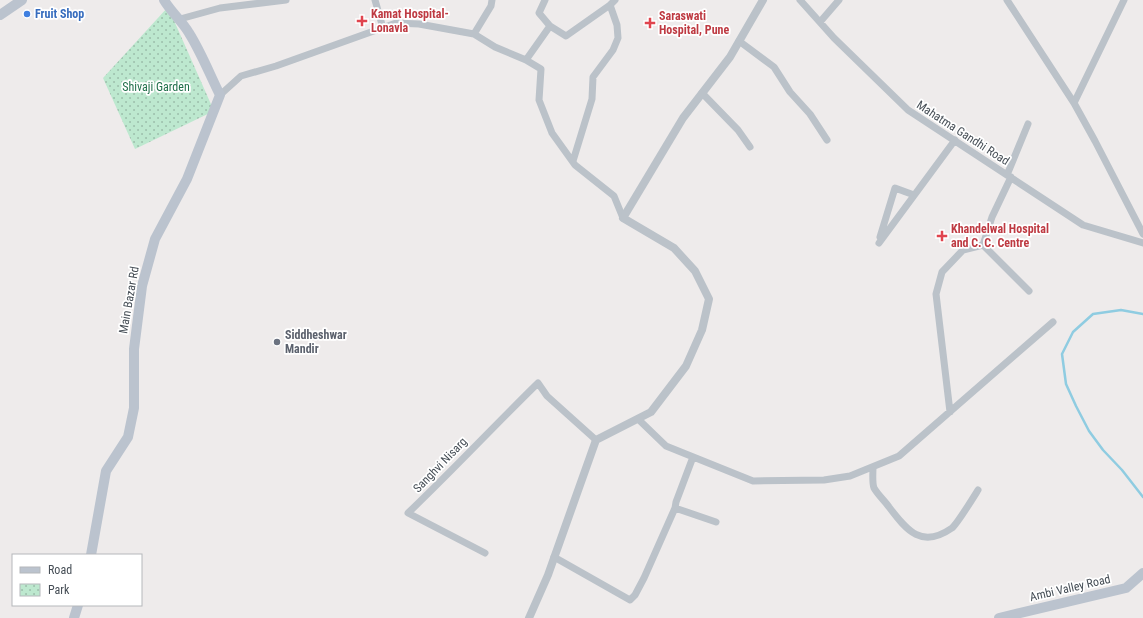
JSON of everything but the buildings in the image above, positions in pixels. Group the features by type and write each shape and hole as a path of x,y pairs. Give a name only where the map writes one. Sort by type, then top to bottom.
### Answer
{"main road":[{"path":"0,15 22,0"},
{"path":"164,0 190,34 220,95"},
{"name":"Main Bazar Rd","path":"91,554 106,471 128,437 134,408 134,349 144,279 155,239 187,179 220,95"},
{"name":"Ambi Valley Road","path":"998,618 1126,588 1143,574"},
{"path":"74,618 78,606"}],"street":[{"path":"180,19 220,8 286,0"},
{"path":"375,0 383,28"},
{"path":"474,34 491,6 492,0"},
{"path":"545,0 539,13 550,26 566,36 613,3 617,25 618,38 613,50 593,77 592,99 573,161"},
{"path":"623,218 683,118 730,57 763,0"},
{"name":"Mahatma Gandhi Road","path":"800,0 908,110 1083,225 1143,243"},
{"path":"820,22 839,0"},
{"path":"1007,0 1074,103 1143,234"},
{"path":"1074,103 1124,0"},
{"path":"220,95 242,76 276,66 396,23 419,24 474,34 495,47 526,60 541,69 539,100 552,133 575,165 614,196 623,218 674,248 695,271 709,299 702,330 686,366 651,412 596,440 548,575 529,618"},
{"path":"526,60 550,26"},
{"path":"739,42 774,67 790,92 810,114 827,140"},
{"path":"702,93 738,130 750,147"},
{"path":"983,245 992,217 1028,124"},
{"path":"914,195 895,188 879,243 955,140"},
{"path":"983,245 1029,291"},
{"path":"950,412 936,294 942,272 963,250 983,245"},
{"path":"638,419 666,446 753,480 824,480 850,476 899,456 1053,322"},
{"name":"Sanghvi Nisarg","path":"485,553 408,513 443,479 495,424 538,383 547,396 596,440"},
{"path":"554,557 630,600 635,595 644,578 675,508 693,457"},
{"path":"873,466 874,487 899,520 910,531 919,536 929,538 953,528 978,490"},
{"path":"675,508 716,522"}],"green space":[{"name":"Shivaji Garden","path":"168,7 214,111 135,149 103,78"}],"waterway":[{"path":"1143,314 1121,310 1093,314 1073,332 1062,354 1066,384 1089,431 1143,497"}],"place":[{"name":"Fruit Shop","path":"27,14"},
{"name":"Kamat Hospital- Lonavla","path":"362,21"},
{"name":"Saraswati Hospital, Pune","path":"650,23"},
{"name":"Khandelwal Hospital and C. C. Centre","path":"942,236"},
{"name":"Siddheshwar Mandir","path":"277,342"}]}
